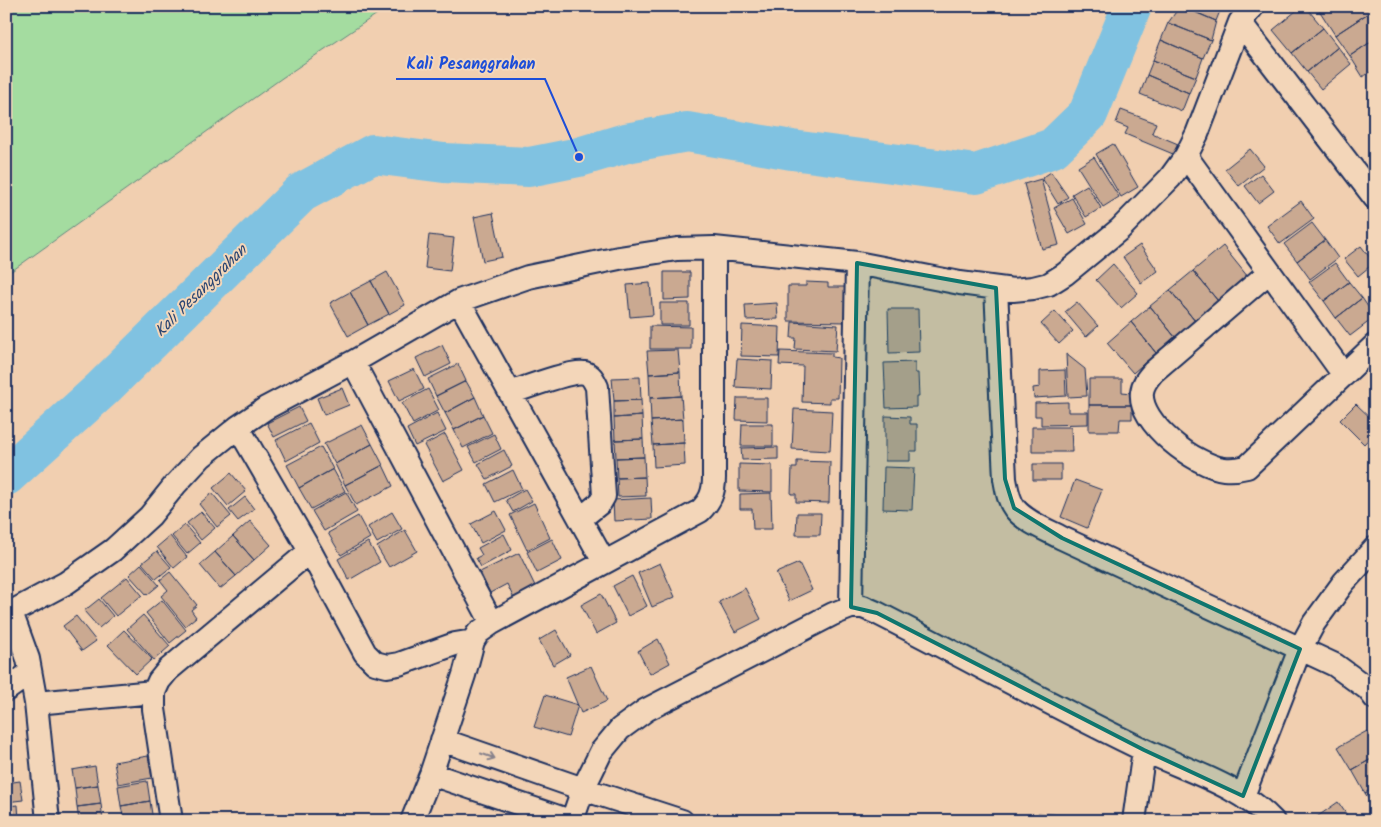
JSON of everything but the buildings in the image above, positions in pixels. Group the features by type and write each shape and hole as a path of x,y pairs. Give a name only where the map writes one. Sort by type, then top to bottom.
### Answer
{"street":[{"path":"48,821 36,703 25,649 9,614 66,583 120,544 150,516 201,457 238,427 266,408 354,362 459,301 528,277 579,265 677,249 714,248 857,263 960,283 1013,290 1049,284 1065,274 1120,229 1170,178 1186,156 1197,134 1247,14"},
{"path":"1247,14 1375,198"},
{"path":"1186,156 1268,273 1344,375"},
{"path":"412,821 431,774 464,675 473,641 478,633 492,623 700,511 714,491 714,248"},
{"path":"851,607 857,263"},
{"path":"1268,273 1153,372 1144,382 1142,393 1143,406 1150,420 1181,448 1197,459 1223,469 1237,470 1247,467 1375,345"},
{"path":"996,288 1005,479 1008,496 1014,508 1026,518 1062,538 1335,665 1368,689 1375,698"},
{"path":"459,301 604,562"},
{"path":"354,362 492,623"},
{"path":"510,393 567,375 584,373 593,378 597,387 604,496 595,508 580,520"},
{"path":"238,427 310,551 365,653 375,663 387,666 399,664 438,650 473,641"},
{"path":"1243,796 1300,649 1314,623 1344,582 1375,548"},
{"path":"171,821 154,709 154,692 159,681 179,659 310,551"},
{"path":"431,774 571,821 583,789 601,752 620,729 646,710 796,632 851,607 863,607 1144,750 1230,788 1260,808 1273,821"},
{"path":"6,690 30,673"},
{"path":"36,703 154,692"},
{"path":"442,740 682,821"},
{"path":"1134,821 1144,750"}],"highlighted area":[{"path":"857,263 996,288 1005,479 1014,508 1062,538 1300,649 1243,796 1144,750 877,613 851,607"}],"green space":[{"path":"6,6 389,6 282,78 6,275"}],"waterway":[{"name":"Kali Pesanggrahan","path":"6,476 102,389 301,193 373,154 444,163 529,167 579,157 626,143 687,132 792,150 976,174 1053,148 1088,114 1132,6"}],"place":[{"name":"Kali Pesanggrahan","path":"579,157"}]}
